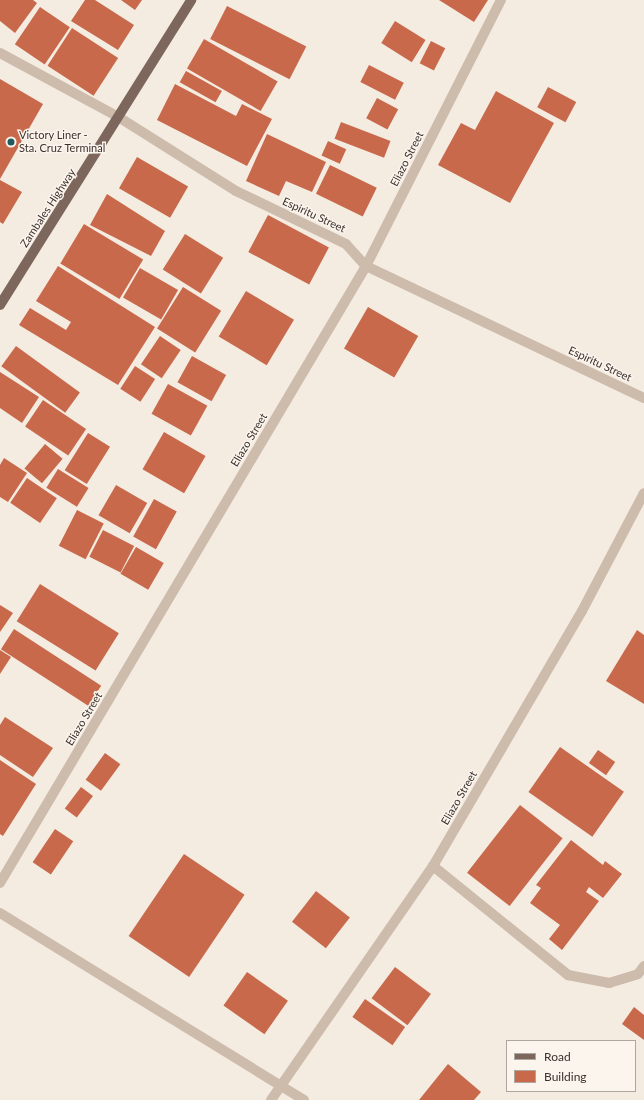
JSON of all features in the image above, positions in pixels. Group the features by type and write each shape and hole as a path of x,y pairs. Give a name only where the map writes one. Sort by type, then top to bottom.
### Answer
{"main road":[{"name":"Zambales Highway","path":"0,305 120,118 191,0"}],"street":[{"name":"Eliazo Street","path":"0,884 366,266 501,0"},
{"name":"Espiritu Street","path":"0,53 120,118 236,191 346,244 366,266 644,398"},
{"name":"Eliazo Street","path":"271,1100 433,866 582,611 644,493"},
{"path":"433,866 568,975 609,983 638,974 644,966"},
{"path":"0,913 304,1100"}],"building":[{"path":"0,0 33,0 37,3 15,33 0,21"},
{"path":"85,0 95,0 134,25 118,50 71,21"},
{"path":"121,0 142,0 135,10"},
{"path":"439,0 488,0 474,22"},
{"path":"227,6 306,46 290,79 210,39"},
{"path":"40,7 70,27 45,64 15,44"},
{"path":"395,21 426,40 412,62 381,43"},
{"path":"72,28 118,58 94,96 47,66"},
{"path":"204,39 278,81 261,111 187,68"},
{"path":"431,41 445,48 434,71 420,63"},
{"path":"369,65 404,83 395,100 360,82"},
{"path":"186,71 222,91 216,102 180,82"},
{"name":"Victory Liner - Sta. Cruz Terminal","path":"0,79 43,104 0,179"},
{"path":"175,84 236,116 242,104 272,119 247,166 157,120"},
{"path":"548,87 576,102 565,122 537,107"},
{"path":"496,91 554,123 510,203 438,165 461,123 475,130"},
{"path":"377,98 398,109 387,130 366,118"},
{"path":"341,122 390,141 384,158 335,139"},
{"path":"267,134 326,162 312,192 286,181 279,196 246,181"},
{"path":"328,141 346,149 340,164 321,156"},
{"path":"137,157 188,186 170,218 119,188"},
{"path":"330,165 377,188 363,217 316,194"},
{"name":"Victory Liner - Sta. Cruz Terminal","path":"0,180 22,192 3,224 0,222"},
{"path":"107,194 165,231 151,256 90,225"},
{"path":"268,215 329,247 309,284 248,252"},
{"path":"84,224 143,260 119,299 60,263"},
{"path":"185,234 223,258 201,293 163,270"},
{"path":"58,266 155,327 118,385 19,325 30,308 66,330 71,322 36,301"},
{"path":"140,268 178,290 161,319 123,297"},
{"path":"183,287 221,311 195,352 157,329"},
{"path":"246,291 294,320 267,365 219,336"},
{"path":"368,307 418,336 394,378 344,349"},
{"path":"160,336 181,350 162,378 141,364"},
{"path":"16,346 80,392 65,413 1,366"},
{"path":"192,356 226,375 212,401 177,382"},
{"path":"135,366 155,379 140,402 120,389"},
{"path":"0,372 39,397 22,423 0,408"},
{"path":"168,384 207,406 191,436 152,414"},
{"path":"43,400 86,429 68,456 25,427"},
{"path":"164,432 206,456 184,493 142,469"},
{"path":"88,433 110,447 87,484 65,470"},
{"path":"45,444 63,459 42,483 24,469"},
{"path":"4,458 27,473 8,502 0,497 0,465"},
{"path":"58,469 89,488 77,507 46,488"},
{"path":"27,478 57,498 40,523 10,503"},
{"path":"116,485 147,503 130,533 99,515"},
{"path":"154,499 177,512 156,549 133,537"},
{"path":"77,510 104,524 86,559 59,546"},
{"path":"103,530 134,546 121,573 89,557"},
{"path":"136,547 164,563 148,590 121,574"},
{"path":"40,584 119,633 96,671 17,621"},
{"path":"0,605 13,613 0,632"},
{"path":"14,629 101,686 88,706 1,649"},
{"path":"637,630 644,635 644,704 606,681"},
{"path":"0,650 11,657 0,674"},
{"path":"5,717 53,748 33,777 0,755 0,725"},
{"path":"560,747 624,792 592,837 528,792"},
{"path":"598,750 615,762 606,775 589,763"},
{"path":"105,753 120,764 101,791 86,780"},
{"path":"0,760 36,784 3,836 0,834"},
{"path":"81,787 93,796 77,818 65,809"},
{"path":"520,805 563,838 510,906 467,873"},
{"path":"55,829 73,841 51,874 33,862"},
{"path":"571,840 603,865 605,861 622,874 603,898 589,887 586,892 599,901 562,950 549,939 560,925 530,903 541,888 536,885"},
{"path":"184,854 245,895 189,977 129,936"},
{"path":"316,891 350,917 326,948 292,922"},
{"path":"395,967 431,994 407,1025 372,998"},
{"path":"247,972 288,1001 264,1034 223,1006"},
{"path":"365,999 405,1027 393,1045 352,1017"},
{"path":"634,1007 644,1015 644,1040 622,1024"},
{"path":"448,1064 481,1092 474,1100 419,1100"}],"place":[{"name":"Victory Liner - Sta. Cruz Terminal","path":"11,142"}]}
